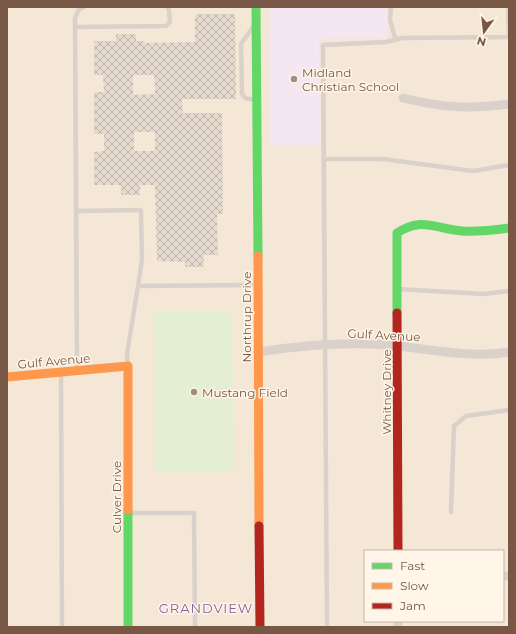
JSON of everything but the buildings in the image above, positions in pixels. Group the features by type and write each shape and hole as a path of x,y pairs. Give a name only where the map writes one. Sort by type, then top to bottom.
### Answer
{"street":[{"name":"Northrup Drive","path":"256,7 260,627"},
{"path":"403,98 432,105 474,108 509,104"},
{"name":"Whitney Drive","path":"398,550 398,233 408,224 427,223 457,230 509,228"},
{"name":"Gulf Avenue","path":"258,352 324,345 398,346 451,353 498,354 509,352"},
{"name":"Gulf Avenue","path":"7,377 128,366"},
{"name":"Culver Drive","path":"128,366 128,627"}],"lane":[{"path":"77,371 76,27 77,12 84,7"},
{"path":"76,27 166,26 170,22 169,10 167,7"},
{"path":"391,7 390,20 395,38"},
{"path":"327,627 324,345 325,158 323,45 386,42 395,38 509,37 508,7"},
{"path":"256,22 241,44 242,94 245,98 256,100"},
{"path":"325,158 383,159 473,171 509,165"},
{"path":"76,211 141,210 142,260 128,354 128,366"},
{"path":"138,286 258,284"},
{"path":"397,289 484,294 509,291"},
{"path":"61,372 62,627"},
{"path":"451,512 454,426 466,416 509,410"},
{"path":"128,514 194,513 195,627"}],"shaded area":[{"path":"7,7 509,7 509,627 7,627"},
{"name":"Midland Christian School","path":"269,7 387,7 387,38 319,39 320,145 269,145"}],"green space":[{"name":"Mustang Field","path":"232,311 234,472 156,472 154,312"}],"traffic: fast":[{"path":"256,7 258,256"},
{"path":"397,313 397,233 414,225 422,224 462,231 509,228"},
{"path":"128,510 128,627"}],"traffic: slow":[{"path":"258,256 259,526"},
{"path":"7,377 128,366 128,510"}],"traffic: jam":[{"path":"397,313 398,550"},
{"path":"259,526 260,627"}],"place":[{"name":"Midland Christian School","path":"294,79"},
{"name":"Mustang Field","path":"194,392"}],"district":[{"name":"GRANDVIEW","path":"206,608"}]}
